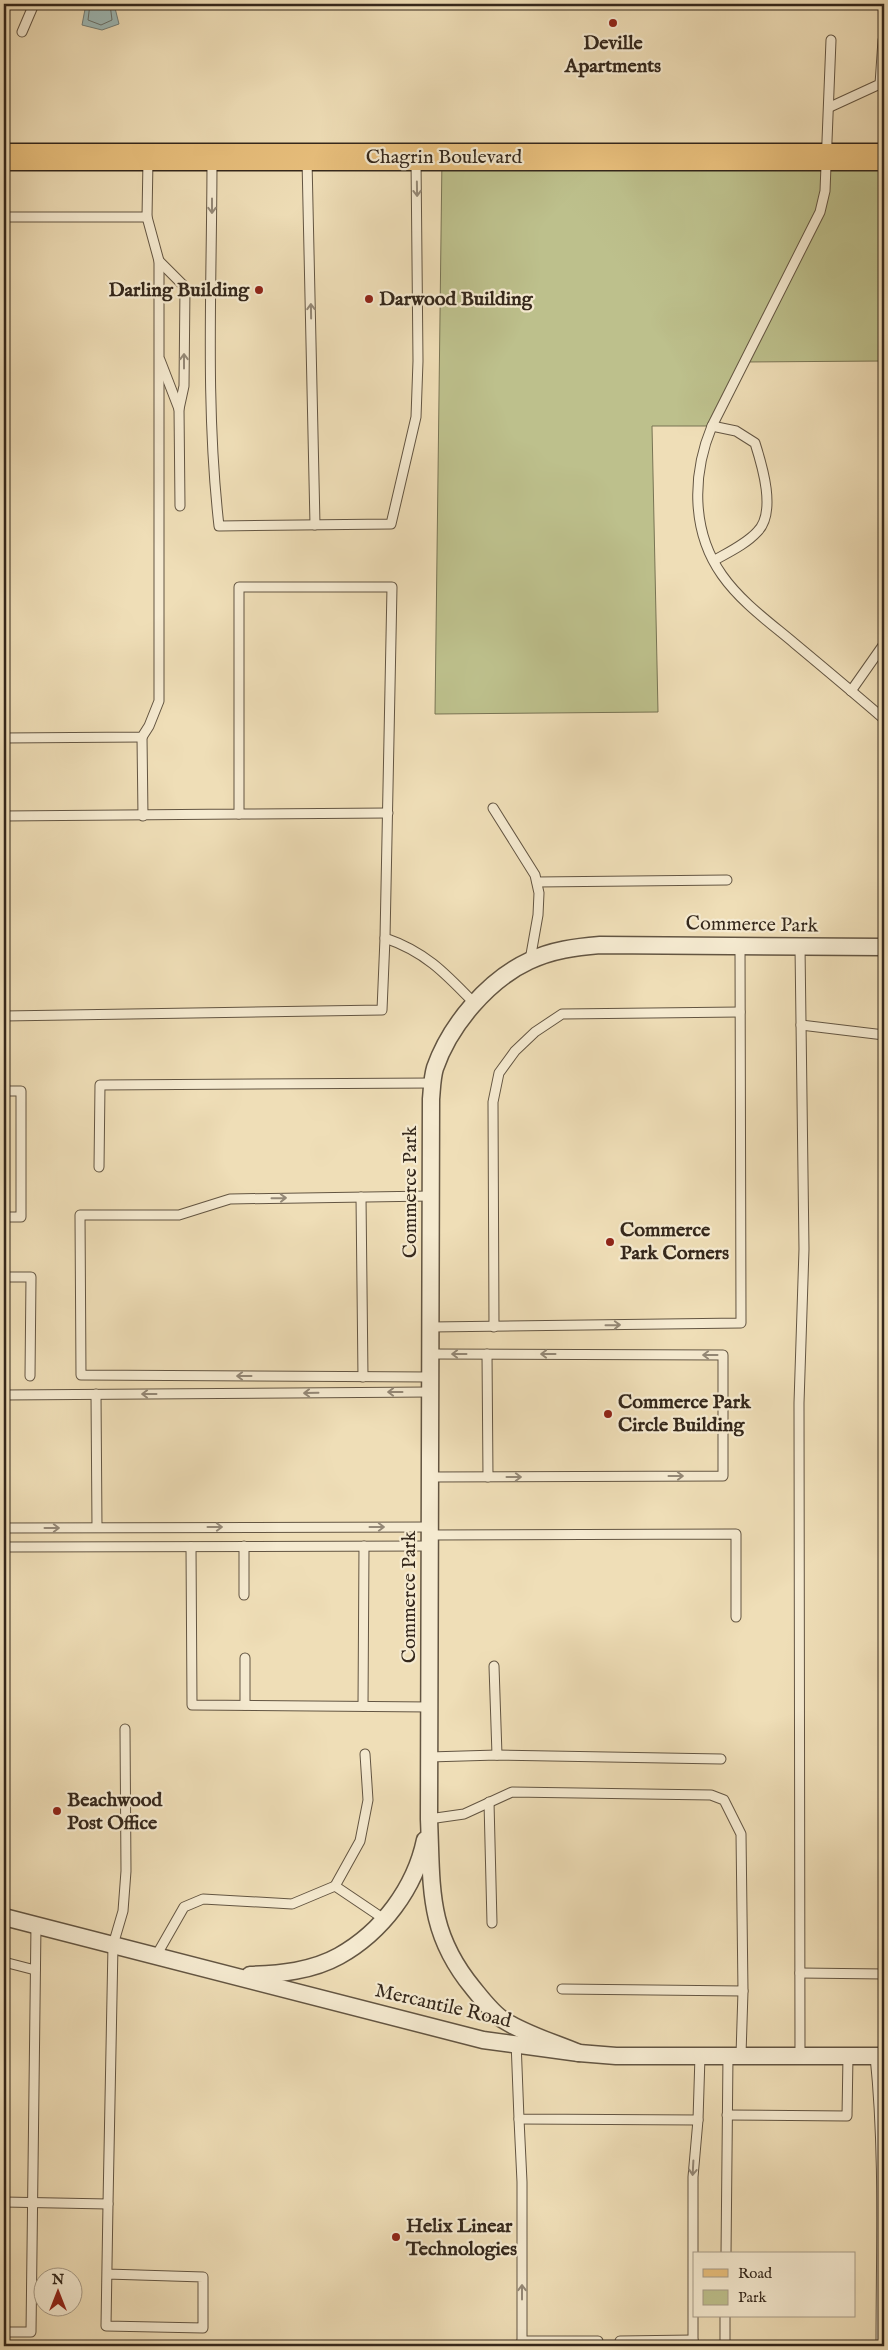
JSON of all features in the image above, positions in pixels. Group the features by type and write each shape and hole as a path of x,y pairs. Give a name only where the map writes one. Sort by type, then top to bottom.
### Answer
{"main road":[{"name":"Chagrin Boulevard","path":"4,157 884,157"}],"street":[{"name":"Commerce Park","path":"579,2053 504,2021 483,2000 458,1970 441,1938 432,1896 429,1819 430,1354 431,1196 433,1083 435,1069 450,1038 475,1004 504,976 530,960 566,949 600,945 884,947"},
{"name":"Commerce Park","path":"230,1975 276,1974 308,1968 338,1956 367,1936 384,1919 411,1882 422,1854 429,1819"},
{"name":"Mercantile Road","path":"4,1917 474,2037 516,2044 616,2056 880,2056"}],"lane":[{"path":"22,32 34,4"},
{"path":"831,40 830,107 825,191 820,212 704,444 698,471 697,500 704,537 722,574 748,603 884,719"},
{"path":"830,107 880,84 883,40"},
{"path":"212,157 210,360 213,474 219,526 391,524 416,417 418,221 416,157"},
{"path":"307,157 315,524"},
{"path":"143,816 142,737 149,726 158,701 158,261 147,217 148,158"},
{"path":"4,217 147,217"},
{"path":"158,261 185,287 184,386 179,409 180,506"},
{"path":"159,357 179,409"},
{"path":"712,426 736,431 755,443 765,473 767,512 758,532 715,560"},
{"path":"4,1016 382,1010 392,588 239,588 240,814"},
{"path":"852,691 884,644"},
{"path":"4,738 142,737"},
{"path":"493,808 535,875 537,882 539,893 538,915 530,960"},
{"path":"4,816 388,813"},
{"path":"537,882 727,880"},
{"path":"385,938 408,946 429,959 475,1004"},
{"path":"431,1327 741,1324 740,946"},
{"path":"800,947 804,1249 799,1403 800,2056"},
{"path":"494,1327 493,1102 499,1073 515,1051 535,1032 562,1014 740,1012"},
{"path":"801,1024 884,1035"},
{"path":"100,1167 100,1085 433,1083"},
{"path":"4,1091 21,1091 21,1217 4,1217"},
{"path":"430,1384 363,1377 81,1375 80,1215 179,1215 230,1199 431,1196"},
{"path":"361,1197 363,1377"},
{"path":"4,1277 31,1277 30,1376"},
{"path":"430,1354 723,1355 723,1476 430,1477"},
{"path":"487,1354 488,1477"},
{"path":"4,1395 430,1384"},
{"path":"96,1394 97,1528"},
{"path":"4,1528 97,1528 430,1536 736,1534 736,1618"},
{"path":"4,1547 364,1546 430,1536"},
{"path":"244,1546 244,1595"},
{"path":"363,1706 364,1546"},
{"path":"191,1547 192,1705 430,1707"},
{"path":"245,1658 245,1706"},
{"path":"494,1666 497,1755"},
{"path":"107,2274 203,2276 203,2328 106,2326 113,1945 123,1911 126,1871 126,1729"},
{"path":"156,1956 184,1907 203,1899 292,1904 335,1886 360,1841 368,1800 365,1754"},
{"path":"430,1757 497,1755 721,1759"},
{"path":"429,1819 464,1814 512,1792 711,1795 724,1800 741,1834 743,1991 727,2114 726,2252"},
{"path":"489,1802 492,1923"},
{"path":"335,1886 384,1919"},
{"path":"4,2332 30,2332 34,2202 36,1925"},
{"path":"4,1962 35,1970"},
{"path":"800,1973 884,1974"},
{"path":"562,1989 743,1991"},
{"path":"516,2026 522,2182 522,2344 598,2341"},
{"path":"620,2341 693,2343 693,2177 698,2120 700,2056"},
{"path":"727,2114 847,2116 848,2056"},
{"path":"880,2056 882,2124 881,2346"},
{"path":"520,2119 698,2120"},
{"path":"4,2202 108,2204"},
{"path":"725,2318 725,2346"}],"green space":[{"path":"442,157 884,157 884,361 744,362 712,426 652,426 658,712 435,714"}],"water":[{"path":"86,4 114,4 119,24 102,30 82,25"}],"place":[{"name":"Deville Apartments","path":"613,23"},
{"name":"Darling Building","path":"259,290"},
{"name":"Darwood Building","path":"369,299"},
{"name":"Commerce Park Corners","path":"610,1242"},
{"name":"Commerce Park Circle Building","path":"608,1414"},
{"name":"Beachwood Post Office","path":"57,1811"},
{"name":"Helix Linear Technologies","path":"396,2237"}]}
